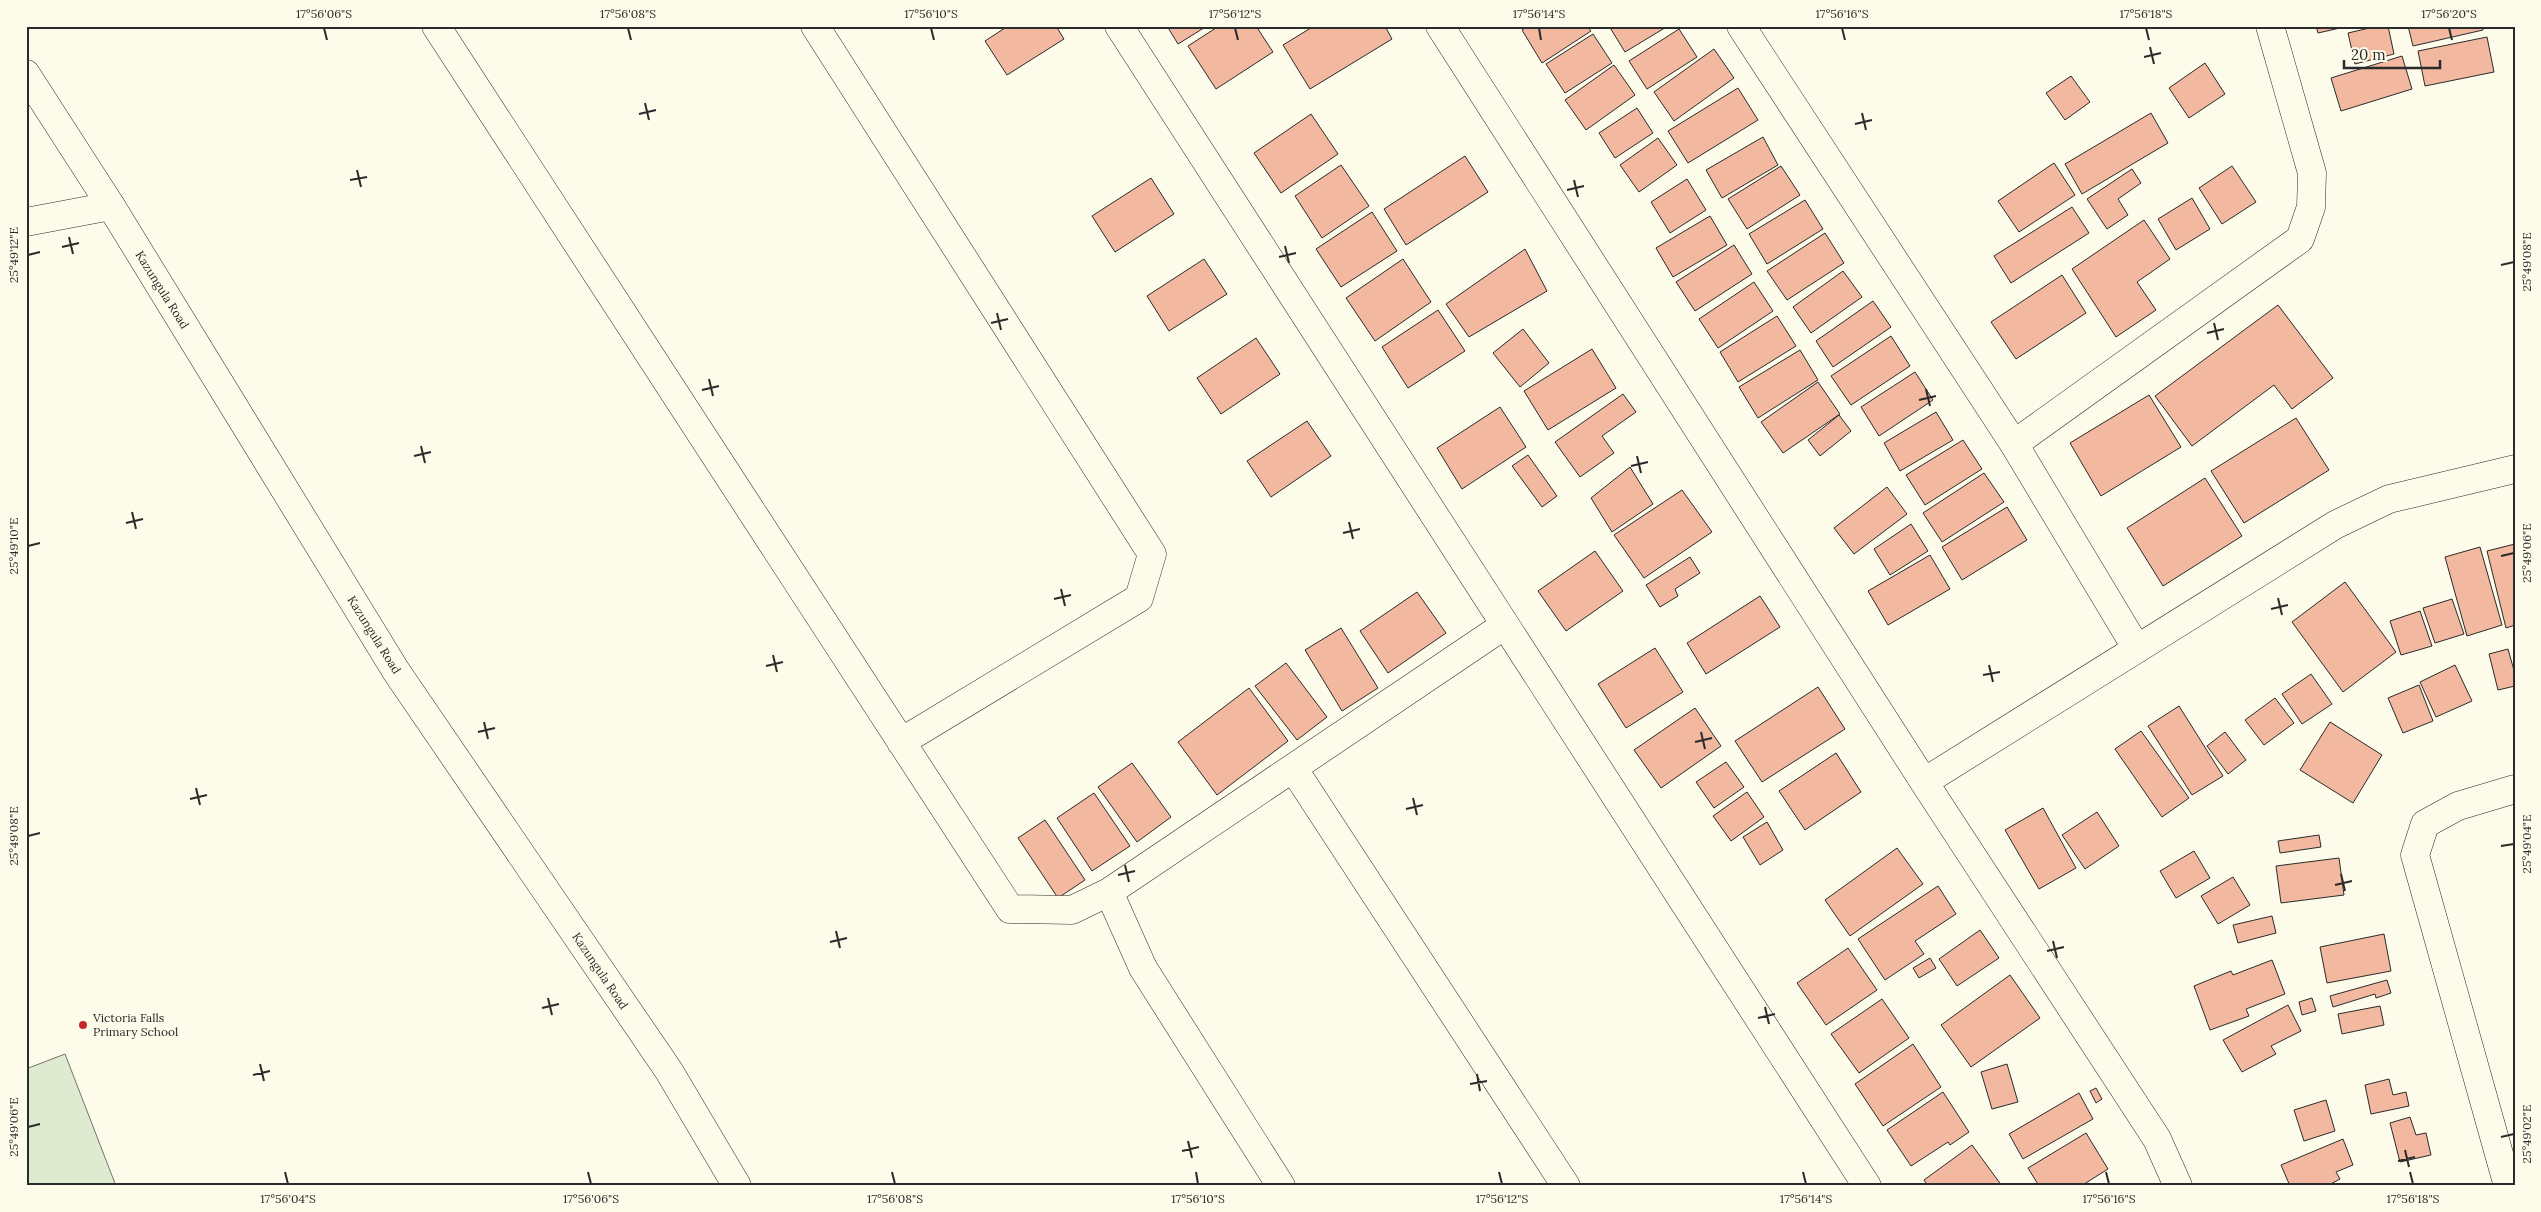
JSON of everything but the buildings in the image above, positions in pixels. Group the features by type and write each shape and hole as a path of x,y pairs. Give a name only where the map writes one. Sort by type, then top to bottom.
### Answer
{"street":[{"path":"436,26 1010,909 1072,910 1109,892 1505,625"},
{"path":"815,26 1152,554 1139,598 901,742"},
{"path":"1119,26 1867,1186"},
{"path":"1440,26 1924,782 2157,1139 2178,1186"},
{"path":"1741,26 2014,444 2136,648"},
{"path":"2014,444 2300,239 2311,207 2312,173 2270,26"},
{"name":"Kazungula Road","path":"26,74 111,206 396,671 669,1071 737,1186"},
{"path":"26,222 111,206"},
{"path":"1924,782 2335,525 2389,499 2515,469"},
{"path":"1293,768 1566,1186"},
{"path":"2508,1186 2415,855 2425,824 2458,806 2515,789"},
{"path":"1109,892 1144,968 1281,1186"}],"green space":[{"path":"65,1054 116,1186 26,1186 26,1069"}],"place":[{"name":"Victoria Falls Primary School","path":"83,1025"}]}
